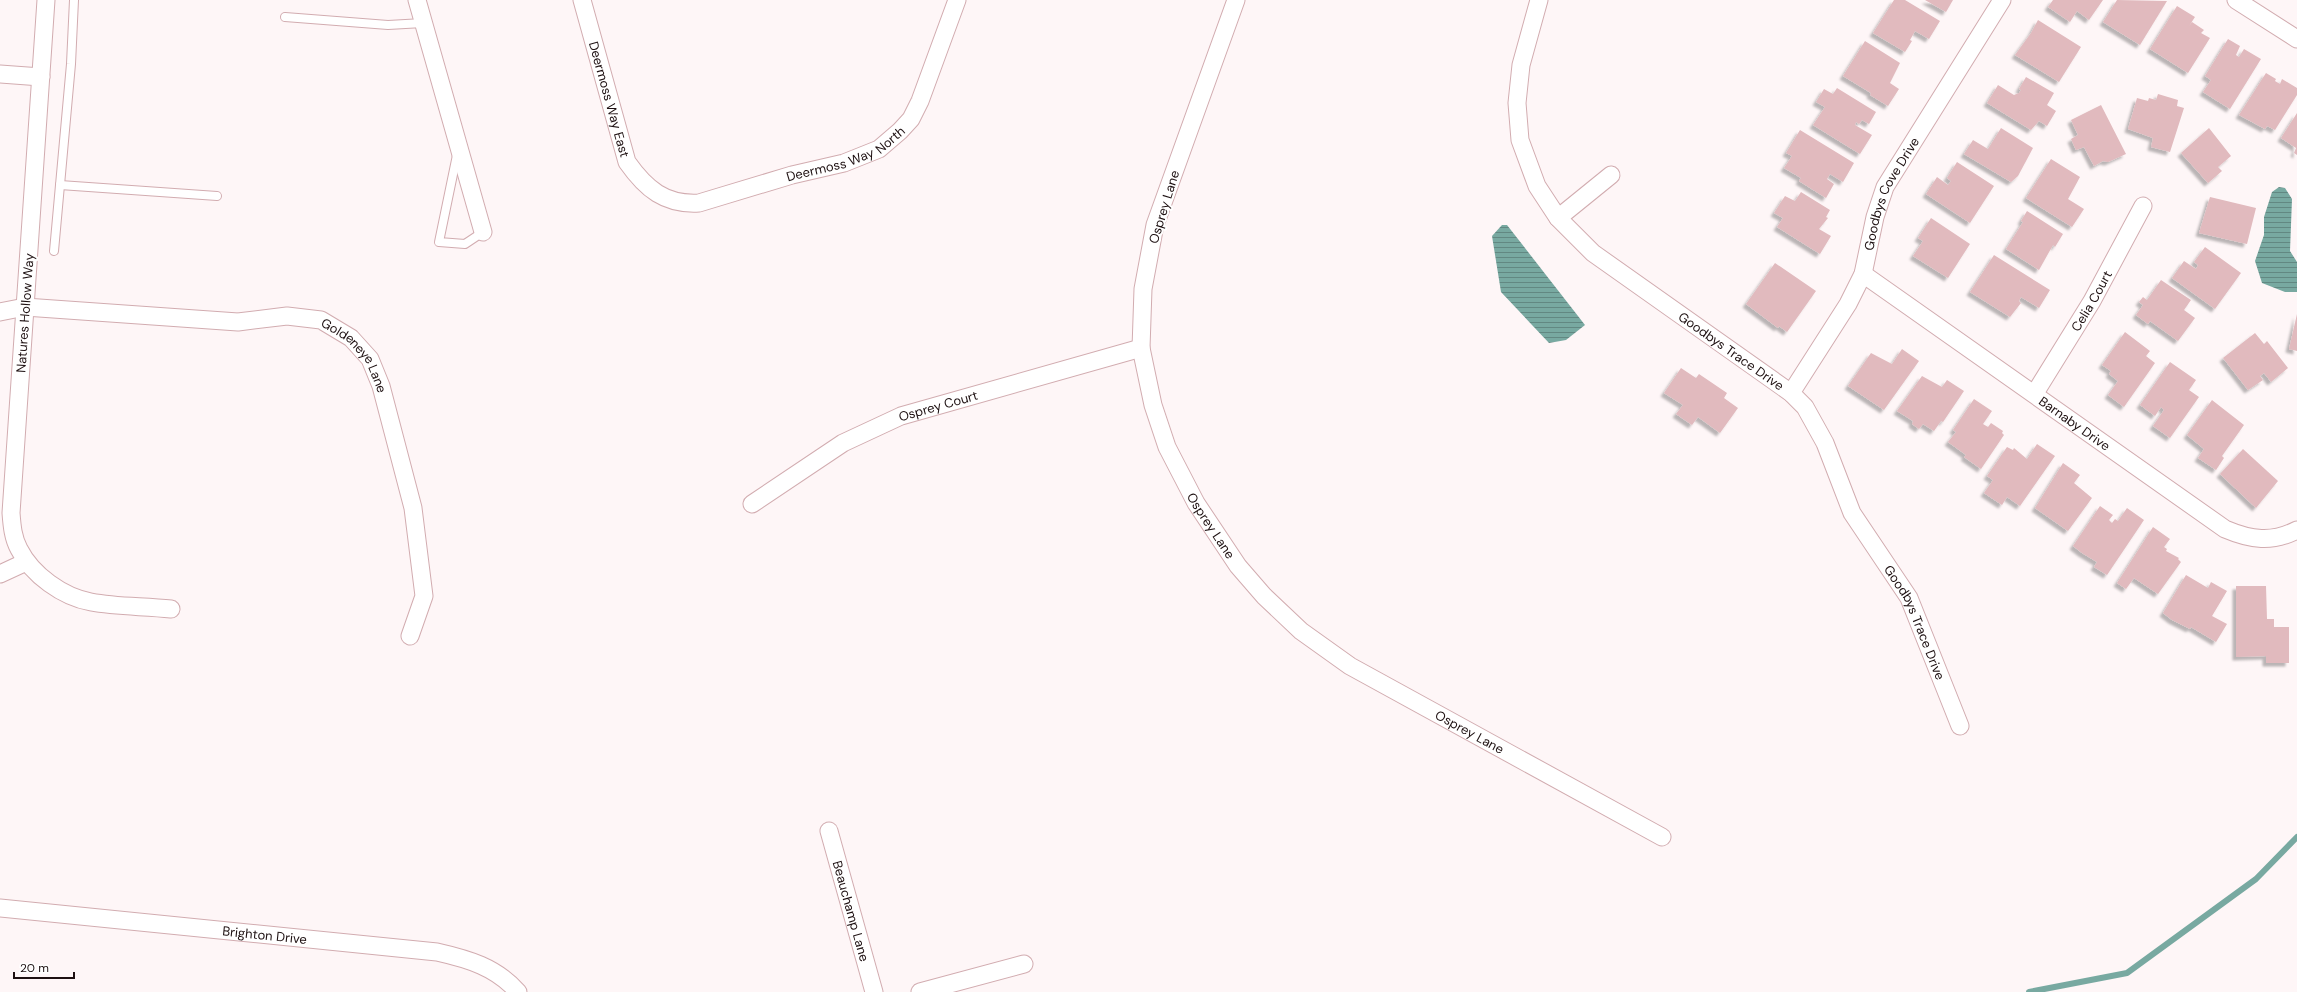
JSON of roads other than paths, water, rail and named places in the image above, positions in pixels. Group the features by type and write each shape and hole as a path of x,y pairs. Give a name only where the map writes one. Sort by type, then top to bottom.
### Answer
{"street":[{"name":"Natures Hollow Way","path":"46,0 11,513 13,531 18,549 26,562 49,583 75,597 92,602 171,608"},
{"path":"417,0 483,232"},
{"name":"Deermoss Way East","path":"582,0 627,162 641,181 652,191"},
{"name":"Deermoss Way North","path":"652,191 666,199 688,204 699,203 792,176 844,163 879,149 907,123 920,101 957,0"},
{"name":"Osprey Lane","path":"1236,0 1155,225 1143,288 1142,348 1153,405 1168,447 1196,503 1238,566 1264,596 1301,631 1350,666 1662,837"},
{"name":"Goodbys Trace Drive","path":"1539,0 1521,65 1518,111 1520,140 1536,186 1558,218 1593,253 1791,393 1805,407 1825,443 1852,513 1909,598 1960,726"},
{"name":"Goodbys Cove Drive","path":"1791,393 1848,304 1863,274 1875,217 1885,187 2002,0"},
{"path":"2236,0 2297,39"},
{"path":"0,74 41,77"},
{"path":"1558,218 1611,175"},
{"name":"Celia Court","path":"2035,394 2092,301 2143,206"},
{"name":"Barnaby Drive","path":"1863,274 2225,529 2244,538 2266,540 2286,536 2297,530"},
{"name":"Goldeneye Lane","path":"0,312 25,307 238,322 287,316 322,320 351,338 370,359 381,386 413,508 424,596 410,636"},
{"name":"Osprey Court","path":"752,504 843,443 901,416 1142,348"},
{"path":"0,574 26,562"},
{"name":"Beauchamp Lane","path":"829,831 874,992"},
{"name":"Brighton Drive","path":"0,908 437,952 469,960 506,978 518,992"},
{"path":"920,992 1024,964"}],"lane":[{"path":"54,251 71,64 74,0"},
{"path":"285,17 388,25 423,23"},
{"path":"459,146 439,242 465,244 483,232"},
{"path":"60,185 217,196"}],"waterway":[{"path":"2029,992 2127,973 2256,879 2297,837"}]}
